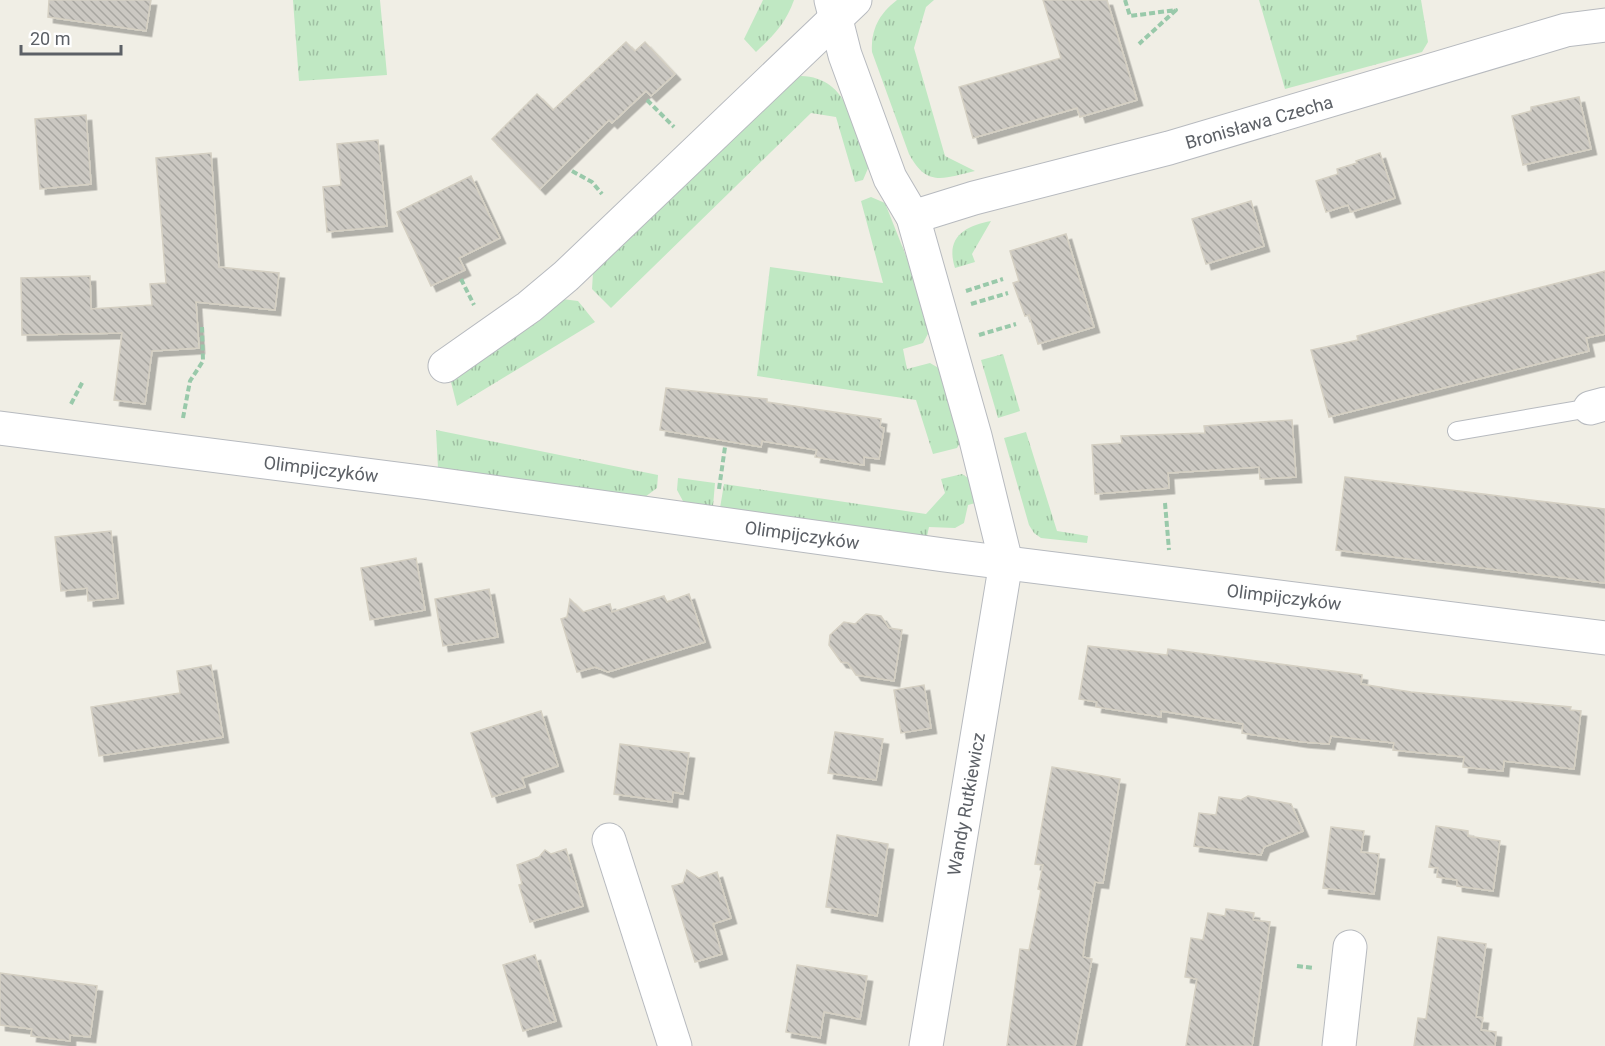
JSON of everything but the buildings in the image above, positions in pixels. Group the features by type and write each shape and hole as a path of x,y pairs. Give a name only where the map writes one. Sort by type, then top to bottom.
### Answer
{"street":[{"path":"840,6 858,94 890,178 913,217 975,436 1006,562"},
{"path":"446,366 529,308 608,238 840,6"},
{"name":"Bronisława Czecha","path":"913,217 974,198 1169,148 1566,30 1605,25"},
{"name":"Olimpijczyków","path":"1,422 178,452 429,483 1006,562 1605,638"},
{"name":"Wandy Rutkiewicz","path":"926,1046 1006,562"},
{"path":"609,840 675,1046"},
{"path":"1339,1046 1350,947"}],"lane":[{"path":"1457,430 1598,406"}],"path":[{"path":"1125,0 1130,16 1176,10 1138,44"},
{"path":"572,171 592,182 606,199"},
{"path":"955,294 1003,279"},
{"path":"968,305 1008,293"},
{"path":"968,339 1016,324"},
{"path":"178,452 187,390 202,361 202,327"},
{"path":"715,523 725,447"},
{"path":"1165,503 1172,583"}],"green space":[{"path":"293,0 380,0 387,75 299,81"},
{"path":"763,0 794,0 778,29 756,52 744,39"},
{"path":"897,0 934,0 926,7 914,48 945,156 975,171 937,178 923,172 909,154 872,52 877,23 885,11"},
{"path":"1259,0 1421,0 1428,42 1422,52 1285,89"},
{"path":"801,76 817,79 830,85 848,107 869,166 863,180 855,182 836,117 811,113 611,308 592,289 593,273 792,79"},
{"path":"871,197 885,203 912,271 930,330 923,343 903,349 907,369 930,363 942,370 961,441 957,448 933,454 916,400 757,376 770,267 883,283 861,201"},
{"path":"991,221 972,254 975,262 955,268 953,248 955,241 973,226"},
{"path":"562,299 578,301 595,322 457,406 450,378"},
{"path":"1003,354 1020,411 998,418 981,360"},
{"path":"436,430 658,475 657,488 645,497 438,468"},
{"path":"1026,432 1057,531 1088,536 1087,543 1041,538 1029,525 1004,438"},
{"path":"962,474 973,481 979,502 968,505 964,523 955,528 929,527 927,536 720,508 724,484 926,514 945,493 941,479"},
{"path":"678,478 715,483 713,506 684,503 677,490"}]}
